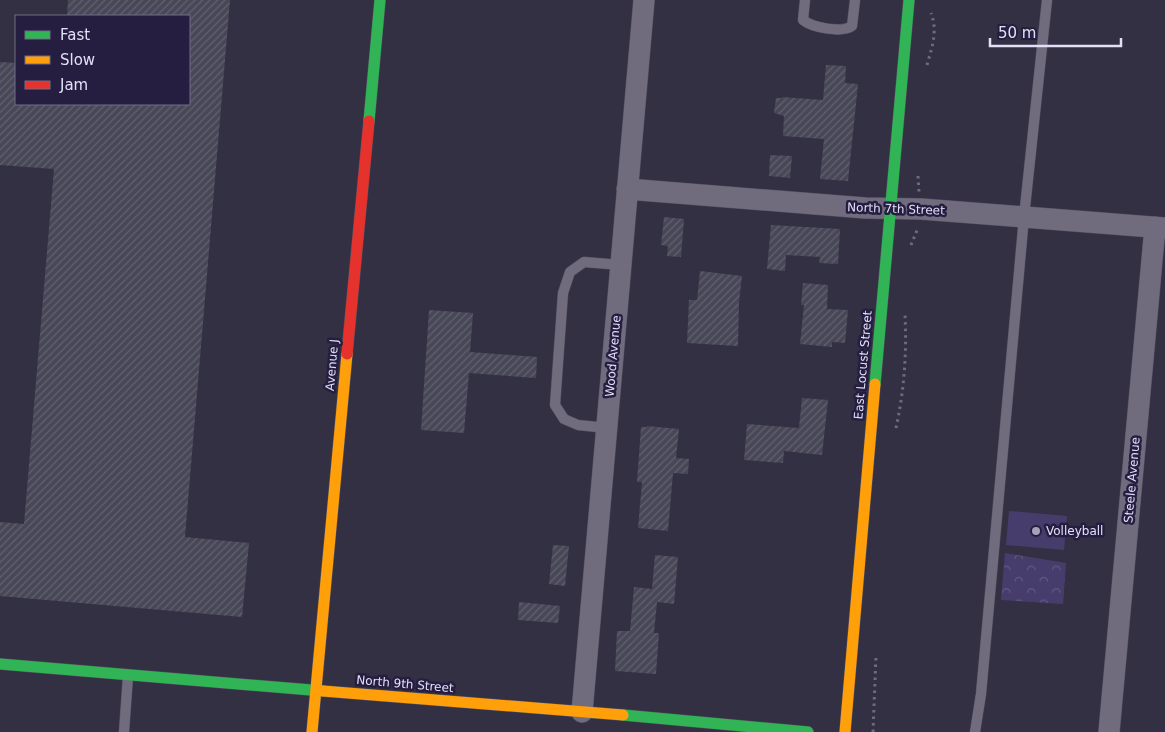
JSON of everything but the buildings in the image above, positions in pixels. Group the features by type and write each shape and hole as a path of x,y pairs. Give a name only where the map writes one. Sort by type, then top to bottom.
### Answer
{"street":[{"name":"Avenue J","path":"312,732 380,0"},
{"name":"Wood Avenue","path":"582,712 644,0"},
{"name":"East Locust Street","path":"845,732 909,0"},
{"name":"North 7th Street","path":"628,189 864,208 921,209 1160,228"},
{"name":"Steele Avenue","path":"1109,732 1160,228"},
{"name":"North 9th Street","path":"0,664 582,712 619,719 808,732"}],"lane":[{"path":"805,0 803,20 808,24 822,28 848,29 852,26 855,0"},
{"path":"975,732 981,694 1024,217 1047,0"},
{"path":"606,428 578,425 564,419 555,405 563,293 570,272 584,262 621,265"},
{"path":"124,732 128,675"}],"green space":[{"name":"Volleyball","path":"1009,511 1067,516 1064,550 1006,545"},
{"path":"1005,553 1066,563 1063,604 1001,600"}],"traffic: fast":[{"path":"369,121 380,0"},
{"path":"875,384 909,0"},
{"path":"0,664 323,691"},
{"path":"623,715 808,732"}],"traffic: slow":[{"path":"312,732 347,354"},
{"path":"845,732 875,384"},
{"path":"323,691 623,715"}],"traffic: jam":[{"path":"347,354 369,121"}],"place":[{"name":"Volleyball","path":"1036,531"}]}
